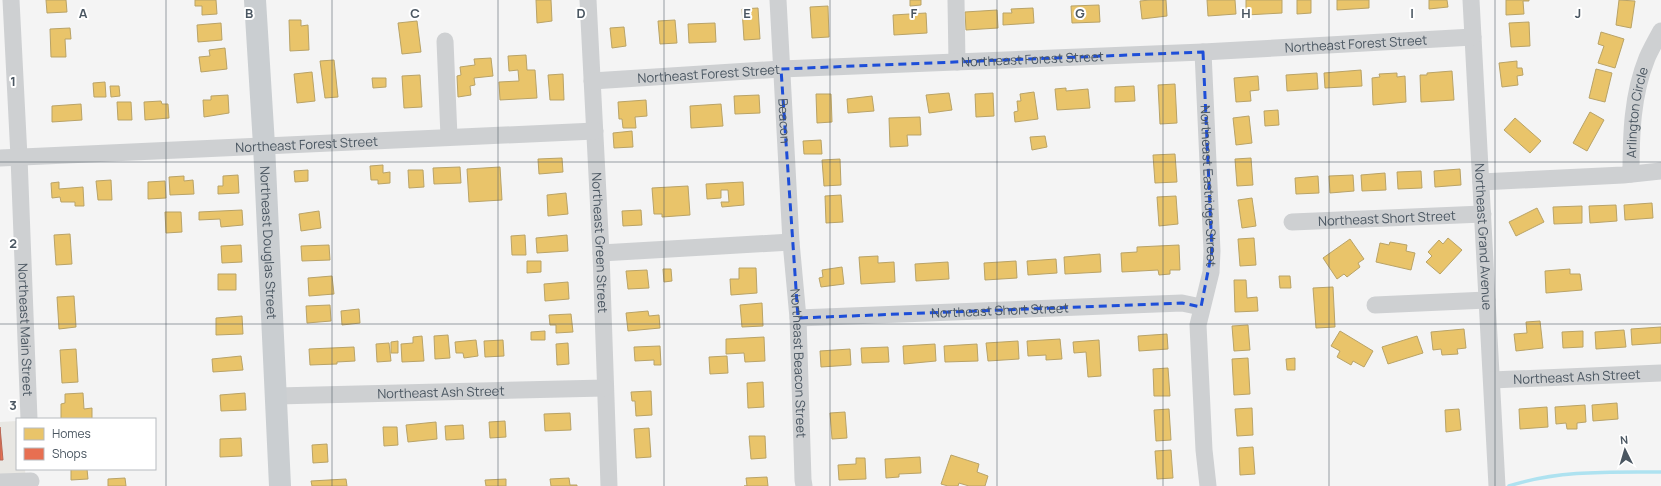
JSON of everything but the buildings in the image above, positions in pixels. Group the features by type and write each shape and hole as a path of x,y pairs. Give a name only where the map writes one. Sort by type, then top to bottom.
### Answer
{"main road":[{"name":"Northeast Douglas Street","path":"255,0 277,396 280,486"}],"street":[{"name":"Northeast Main Street","path":"11,0 19,157 29,418"},
{"name":"Northeast Green Street","path":"588,0 601,253 609,486"},
{"name":"Beacon","path":"778,0 791,242"},
{"path":"956,0 957,62"},
{"name":"Northeast Grand Avenue","path":"1471,0 1497,479"},
{"name":"Arlington Circle","path":"1631,174 1631,130 1635,104 1647,58 1661,31"},
{"name":"Northeast Forest Street","path":"592,81 781,69 1203,52 1473,37"},
{"path":"445,40 449,137"},
{"name":"Northeast Eastridge Street","path":"1203,52 1212,252 1211,272 1198,326 1204,450 1208,486"},
{"name":"Northeast Forest Street","path":"0,158 595,131"},
{"path":"1481,182 1661,171"},
{"name":"Northeast Short Street","path":"1292,222 1483,214"},
{"path":"601,253 791,242"},
{"name":"Northeast Beacon Street","path":"791,242 798,318 804,486"},
{"path":"1375,305 1487,300"},
{"name":"Northeast Short Street","path":"798,318 1182,304 1202,307"},
{"name":"Northeast Ash Street","path":"1492,380 1661,373"},
{"name":"Northeast Ash Street","path":"277,396 605,388"},
{"path":"0,482 31,478"}],"highlighted area":[{"path":"1203,52 1212,251 1201,307 1182,303 798,318 781,69"}],"shaded area":[{"path":"16,421 16,470 25,470 26,486 0,486 0,422"}],"waterway":[{"path":"1509,486 1546,477 1584,473 1661,472"}]}
